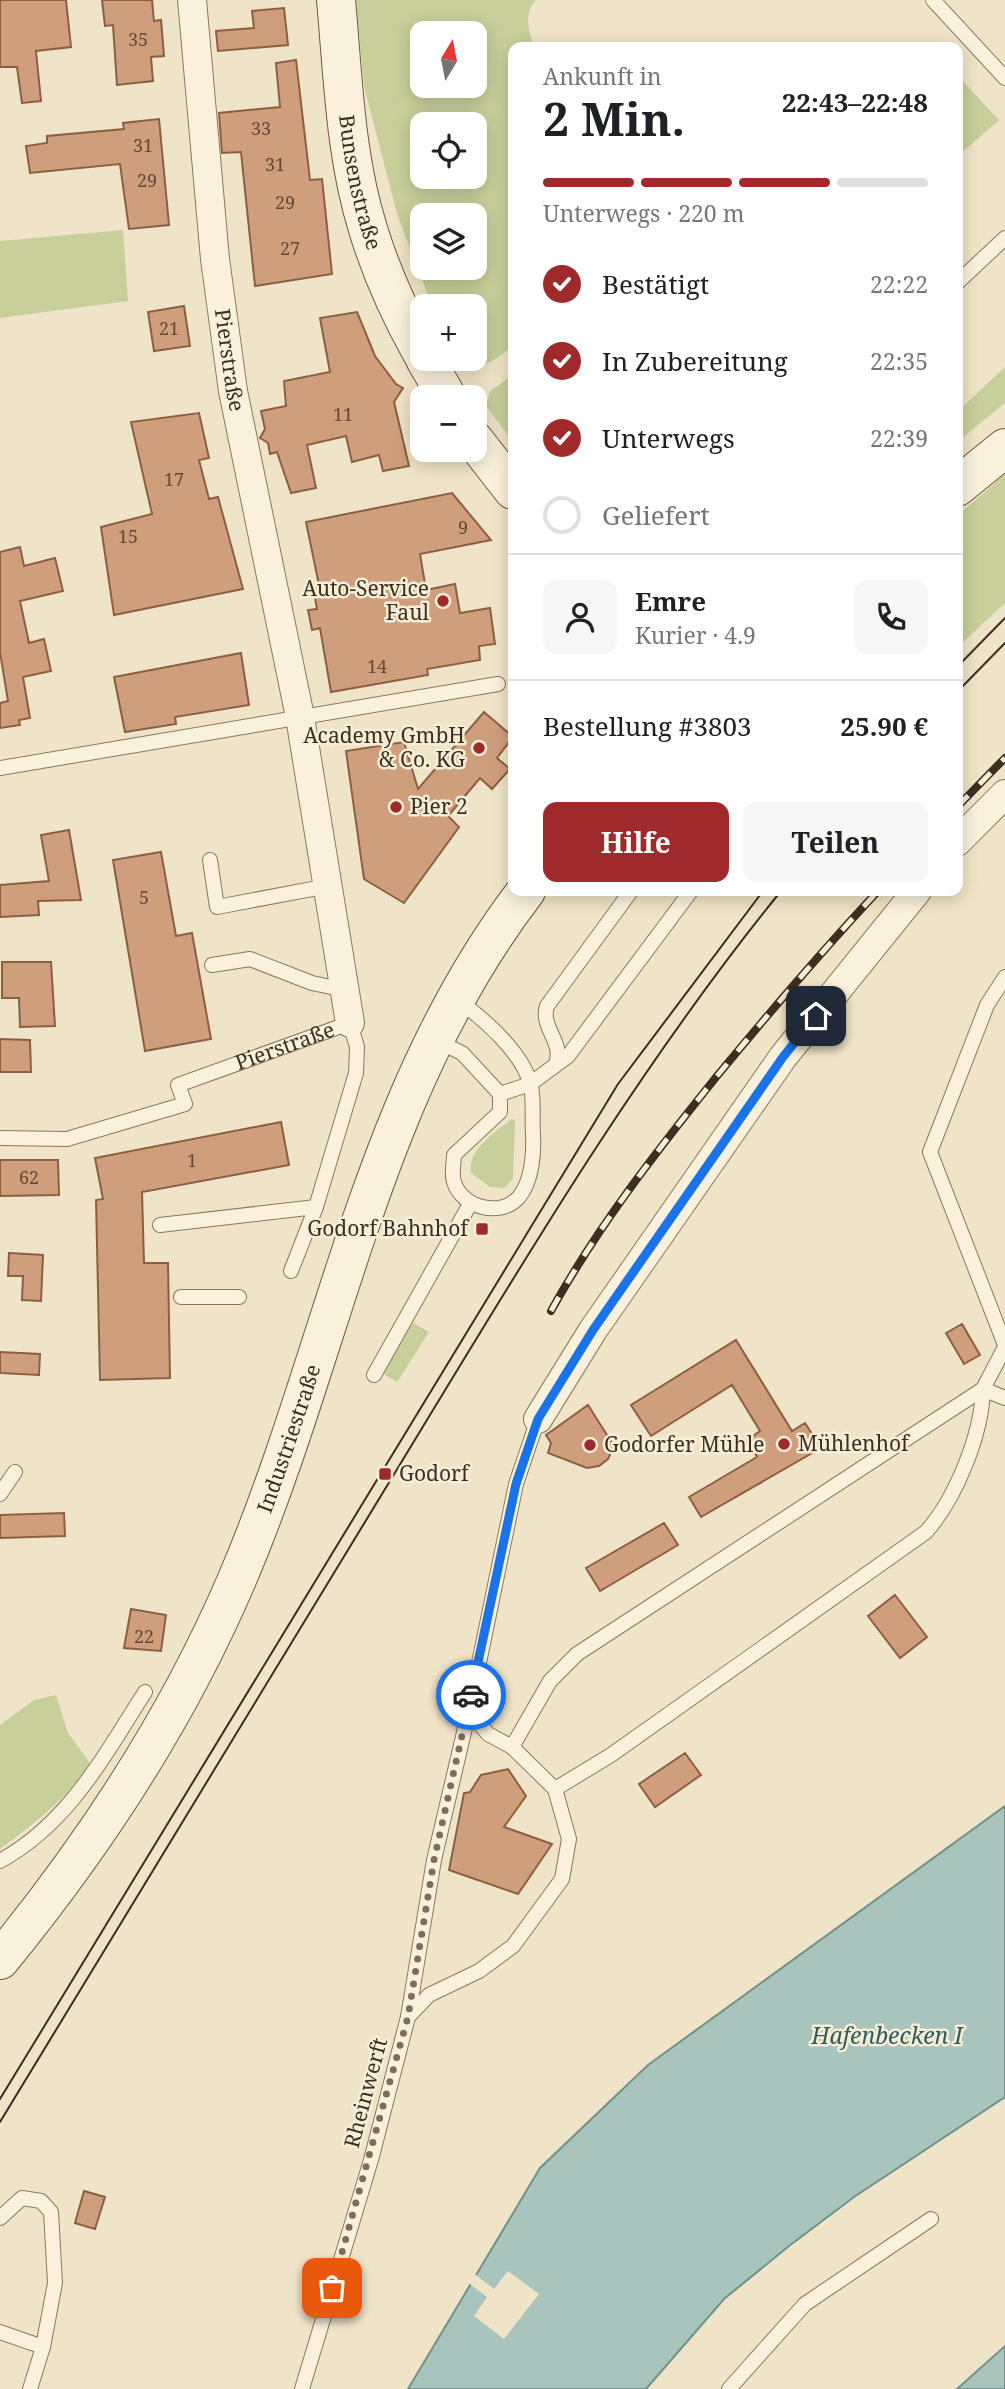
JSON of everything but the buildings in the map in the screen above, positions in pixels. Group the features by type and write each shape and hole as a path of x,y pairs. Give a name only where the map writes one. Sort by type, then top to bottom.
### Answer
{"main road":[{"name":"Bunsenstraße","path":"336,0 349,143 368,229 401,316 410,332"},
{"path":"963,482 1005,448"},
{"path":"487,457 508,484"},
{"name":"Industriestraße","path":"1,1958 129,1786 190,1679 239,1576 298,1412 389,1138 434,1040 523,896"}],"street":[{"name":"Pierstraße","path":"192,0 215,259 233,391 300,717 350,1023"},
{"path":"963,836 1005,794"},
{"path":"538,1419 593,1330 783,1057 913,896"}],"lane":[{"path":"933,0 1005,78"},
{"path":"963,278 1005,239"},
{"path":"0,768 498,684"},
{"path":"209,860 217,906 328,886"},
{"path":"556,1064 558,1046 545,1018 547,1006 627,896"},
{"path":"500,1094 530,1084 572,1051 687,896"},
{"path":"212,965 250,959 312,983 345,990"},
{"path":"469,1711 488,1734 512,1747 555,1789 611,1755 926,1532 943,1513 983,1411 984,1389 1005,1346 930,1152 934,1134 987,1005 1005,977"},
{"path":"434,1040 462,1053 500,1094 500,1112 454,1155 452,1179 459,1194 470,1204 498,1209 519,1198 528,1179 533,1147 530,1084 507,1044 483,1019 457,999"},
{"path":"290,1271 316,1207 356,1073 357,1047 350,1023"},
{"name":"Pierstraße","path":"0,1138 67,1139 185,1104 178,1085 350,1023"},
{"path":"374,1375 470,1204"},
{"path":"160,1225 316,1207"},
{"path":"181,1297 239,1297"},
{"path":"984,1389 1005,1398"},
{"path":"512,1747 550,1681 577,1654 984,1389"},
{"path":"408,2017 434,1860 469,1711 516,1484 538,1419"},
{"path":"0,1494 15,1472"},
{"path":"0,1861 20,1850 55,1822 91,1779 145,1692"},
{"name":"Rheinwerft","path":"302,2389 371,2160 408,2017 429,1995 479,1970 513,1946 562,1879 569,1839 555,1789"},
{"path":"0,2218 22,2198 41,2201 51,2212 55,2283 43,2347 30,2389"},
{"path":"729,2389 805,2304 931,2219"},
{"path":"0,2332 43,2347"}],"green space":[{"path":"356,0 536,0 528,17 533,42 508,42 508,350 487,363 487,294 427,294 422,280 487,280 487,203 410,203 410,248 397,214 364,86"},
{"path":"963,81 999,120 963,152"},
{"path":"123,230 128,301 0,318 0,241"},
{"path":"1005,367 1005,403 963,437 963,406"},
{"path":"508,378 508,435 487,407 490,391"},
{"path":"1005,474 1005,603 963,642 963,511"},
{"path":"512,1119 515,1120 513,1179 504,1188 490,1187 471,1173 473,1156 491,1135"},
{"path":"413,1323 429,1332 397,1382 382,1373"},
{"path":"56,1695 68,1733 90,1763 60,1799 0,1849 0,1725 34,1700"}],"water":[{"name":"Hafenbecken I","path":"1005,1806 1005,2097 854,2197 789,2246 724,2299 646,2389 408,2389 540,2168 648,2065"},
{"path":"1005,2346 1005,2389 957,2389"}],"pier":[{"path":"508,2271 539,2294 504,2339 474,2316 487,2297 466,2281 472,2272 494,2289"}],"tram line":[{"path":"963,661 1005,618"},
{"path":"963,686 1005,643"},
{"path":"0,2099 618,1084 759,896"},
{"path":"0,2122 579,1174 676,1030 777,896"}],"railway":[{"path":"963,801 1005,758"},
{"path":"551,1311 608,1219 672,1133 776,1006 873,896"}],"way so far":[{"path":"332,2288 371,2160 408,2017 434,1860 471,1695"}],"place":[{"name":"Auto-Service Faul","path":"443,601"},
{"name":"Academy GmbH & Co. KG","path":"479,748"},
{"name":"Pier 2","path":"396,807"},
{"name":"Godorf Bahnhof","path":"482,1229"},
{"name":"Mühlenhof","path":"784,1444"},
{"name":"Godorfer Mühle","path":"590,1445"},
{"name":"Godorf","path":"385,1474"}],"route":[{"path":"471,1695 516,1484 538,1419 593,1330 783,1057 816,1016"}]}
